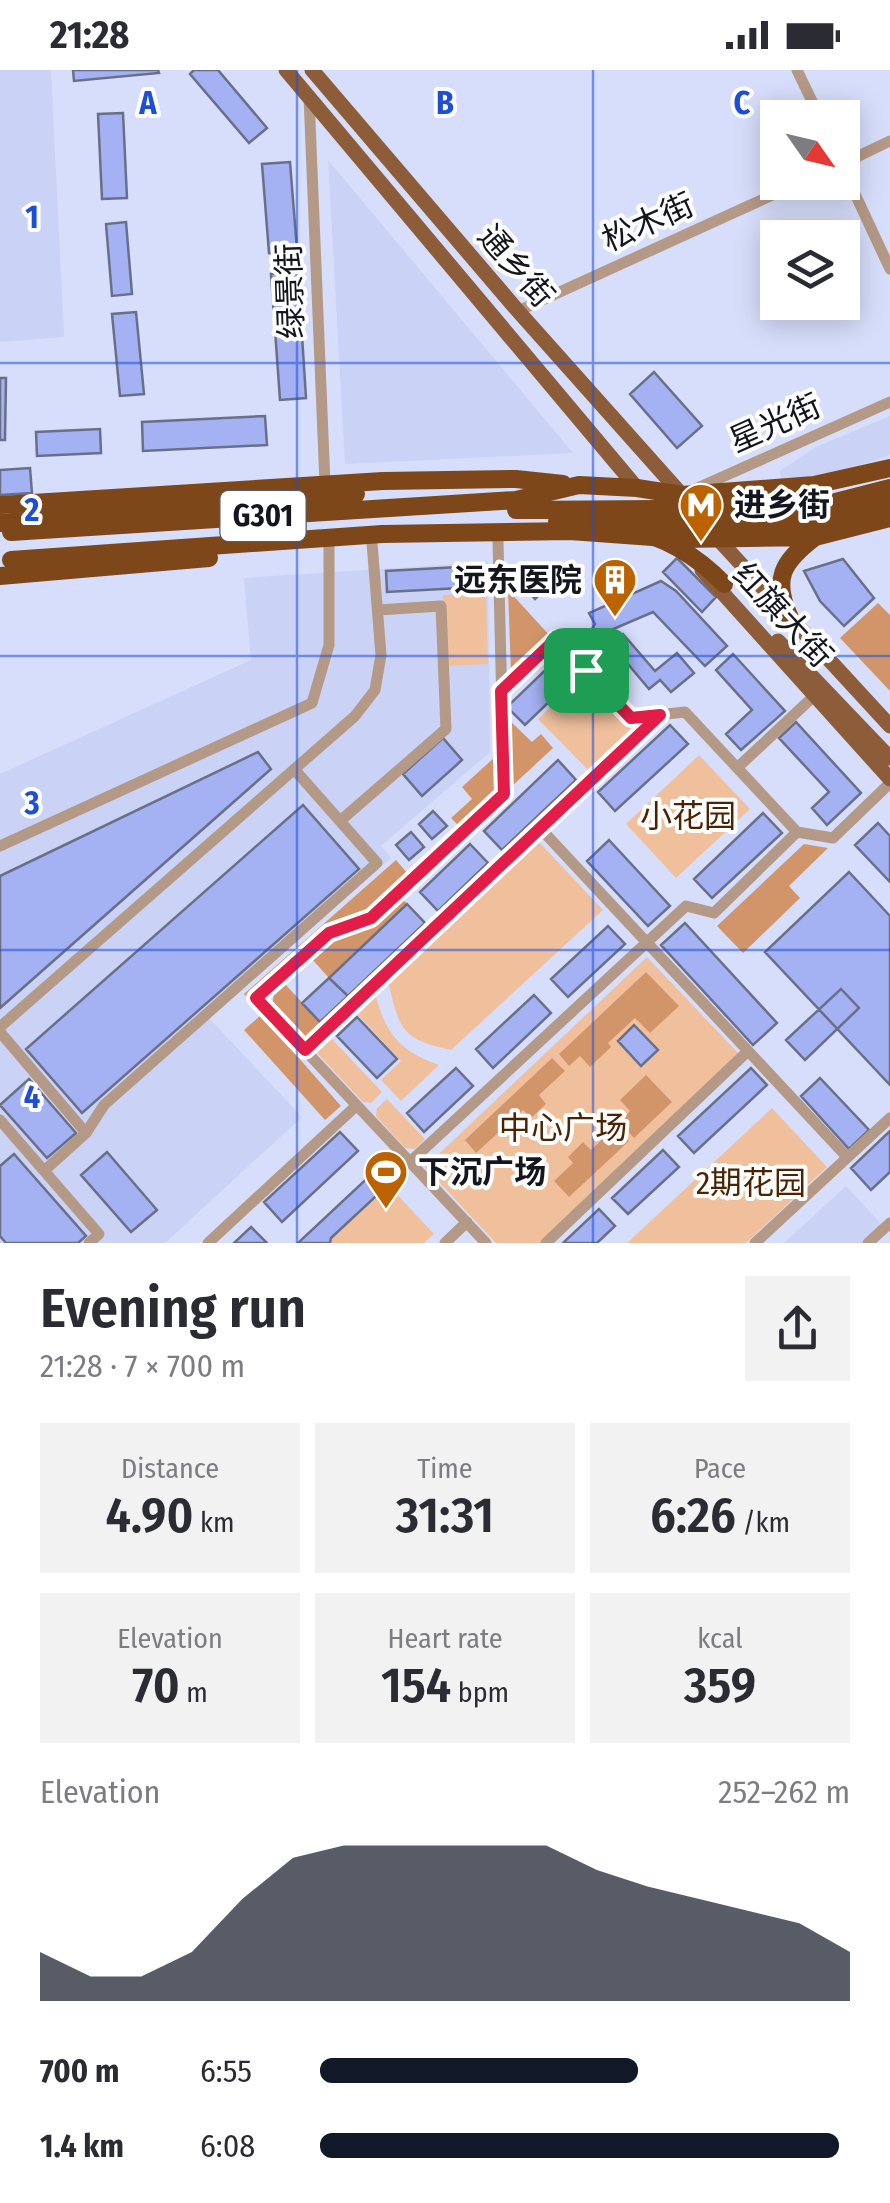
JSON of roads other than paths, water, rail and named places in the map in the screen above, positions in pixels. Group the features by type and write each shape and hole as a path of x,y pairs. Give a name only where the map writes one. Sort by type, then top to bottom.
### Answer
{"highway":[{"path":"682,495 814,485 890,468"},
{"path":"4,533 298,498 516,478 579,485"},
{"path":"3,504 326,484 495,480"},
{"name":"G301","path":"4,533 516,500 579,485 682,495"},
{"name":"红旗大街","path":"637,488 680,539"},
{"path":"4,533 812,508 890,488"},
{"name":"红旗大街","path":"682,495 718,540"},
{"path":"71,499 72,528"},
{"path":"74,564 329,545 519,540 578,527 812,524 890,505"},
{"path":"6,567 516,515 578,527 636,531 701,560 724,584"},
{"path":"718,540 815,537 890,518"},
{"name":"G301","path":"6,567 382,534 578,527 718,540"},
{"path":"790,618 780,596 780,576 793,556 815,537"}],"main road":[{"name":"通乡街","path":"286,70 637,488"},
{"name":"通乡街","path":"312,70 682,495"},
{"name":"红旗大街","path":"680,539 716,590 815,694 890,781"},
{"name":"红旗大街","path":"718,540 890,726"},
{"path":"724,584 890,758"}],"street":[{"path":"797,70 811,100"},
{"name":"绿景街","path":"308,96 326,484"},
{"path":"860,156 890,140"},
{"name":"松木街","path":"518,311 762,200"},
{"path":"858,200 890,269"},
{"name":"星光街","path":"682,495 890,402"},
{"path":"486,1243 256,998 329,933 371,918 504,794 498,540"},
{"path":"86,1133 0,1030 355,716 375,690 381,655 372,543"},
{"path":"0,846 312,703 329,645 329,545"},
{"path":"340,821 446,729 441,606 378,610"},
{"path":"501,691 556,639 631,718 685,712 796,832 834,838 890,781"},
{"path":"737,768 815,694"},
{"path":"305,1050 660,715"},
{"path":"45,1170 86,1133 104,1105 377,862 294,770"},
{"path":"540,828 847,1158"},
{"path":"411,1161 686,906 714,913 796,832"},
{"path":"546,1243 748,1052"},
{"path":"208,1243 356,1106"},
{"path":"755,1243 890,1118"},
{"path":"0,1120 99,1234 90,1243"},
{"path":"445,1243 467,1222"},
{"path":"868,1243 890,1222"}],"place":[{"name":"进乡街","path":"701,543"},
{"name":"远东医院","path":"615,618"},
{"name":"下沉广场","path":"386,1210"}],"park label":[{"name":"小花园","path":"688,816"},
{"name":"中心广场","path":"563,1128"},
{"name":"2期花园","path":"751,1183"}]}
